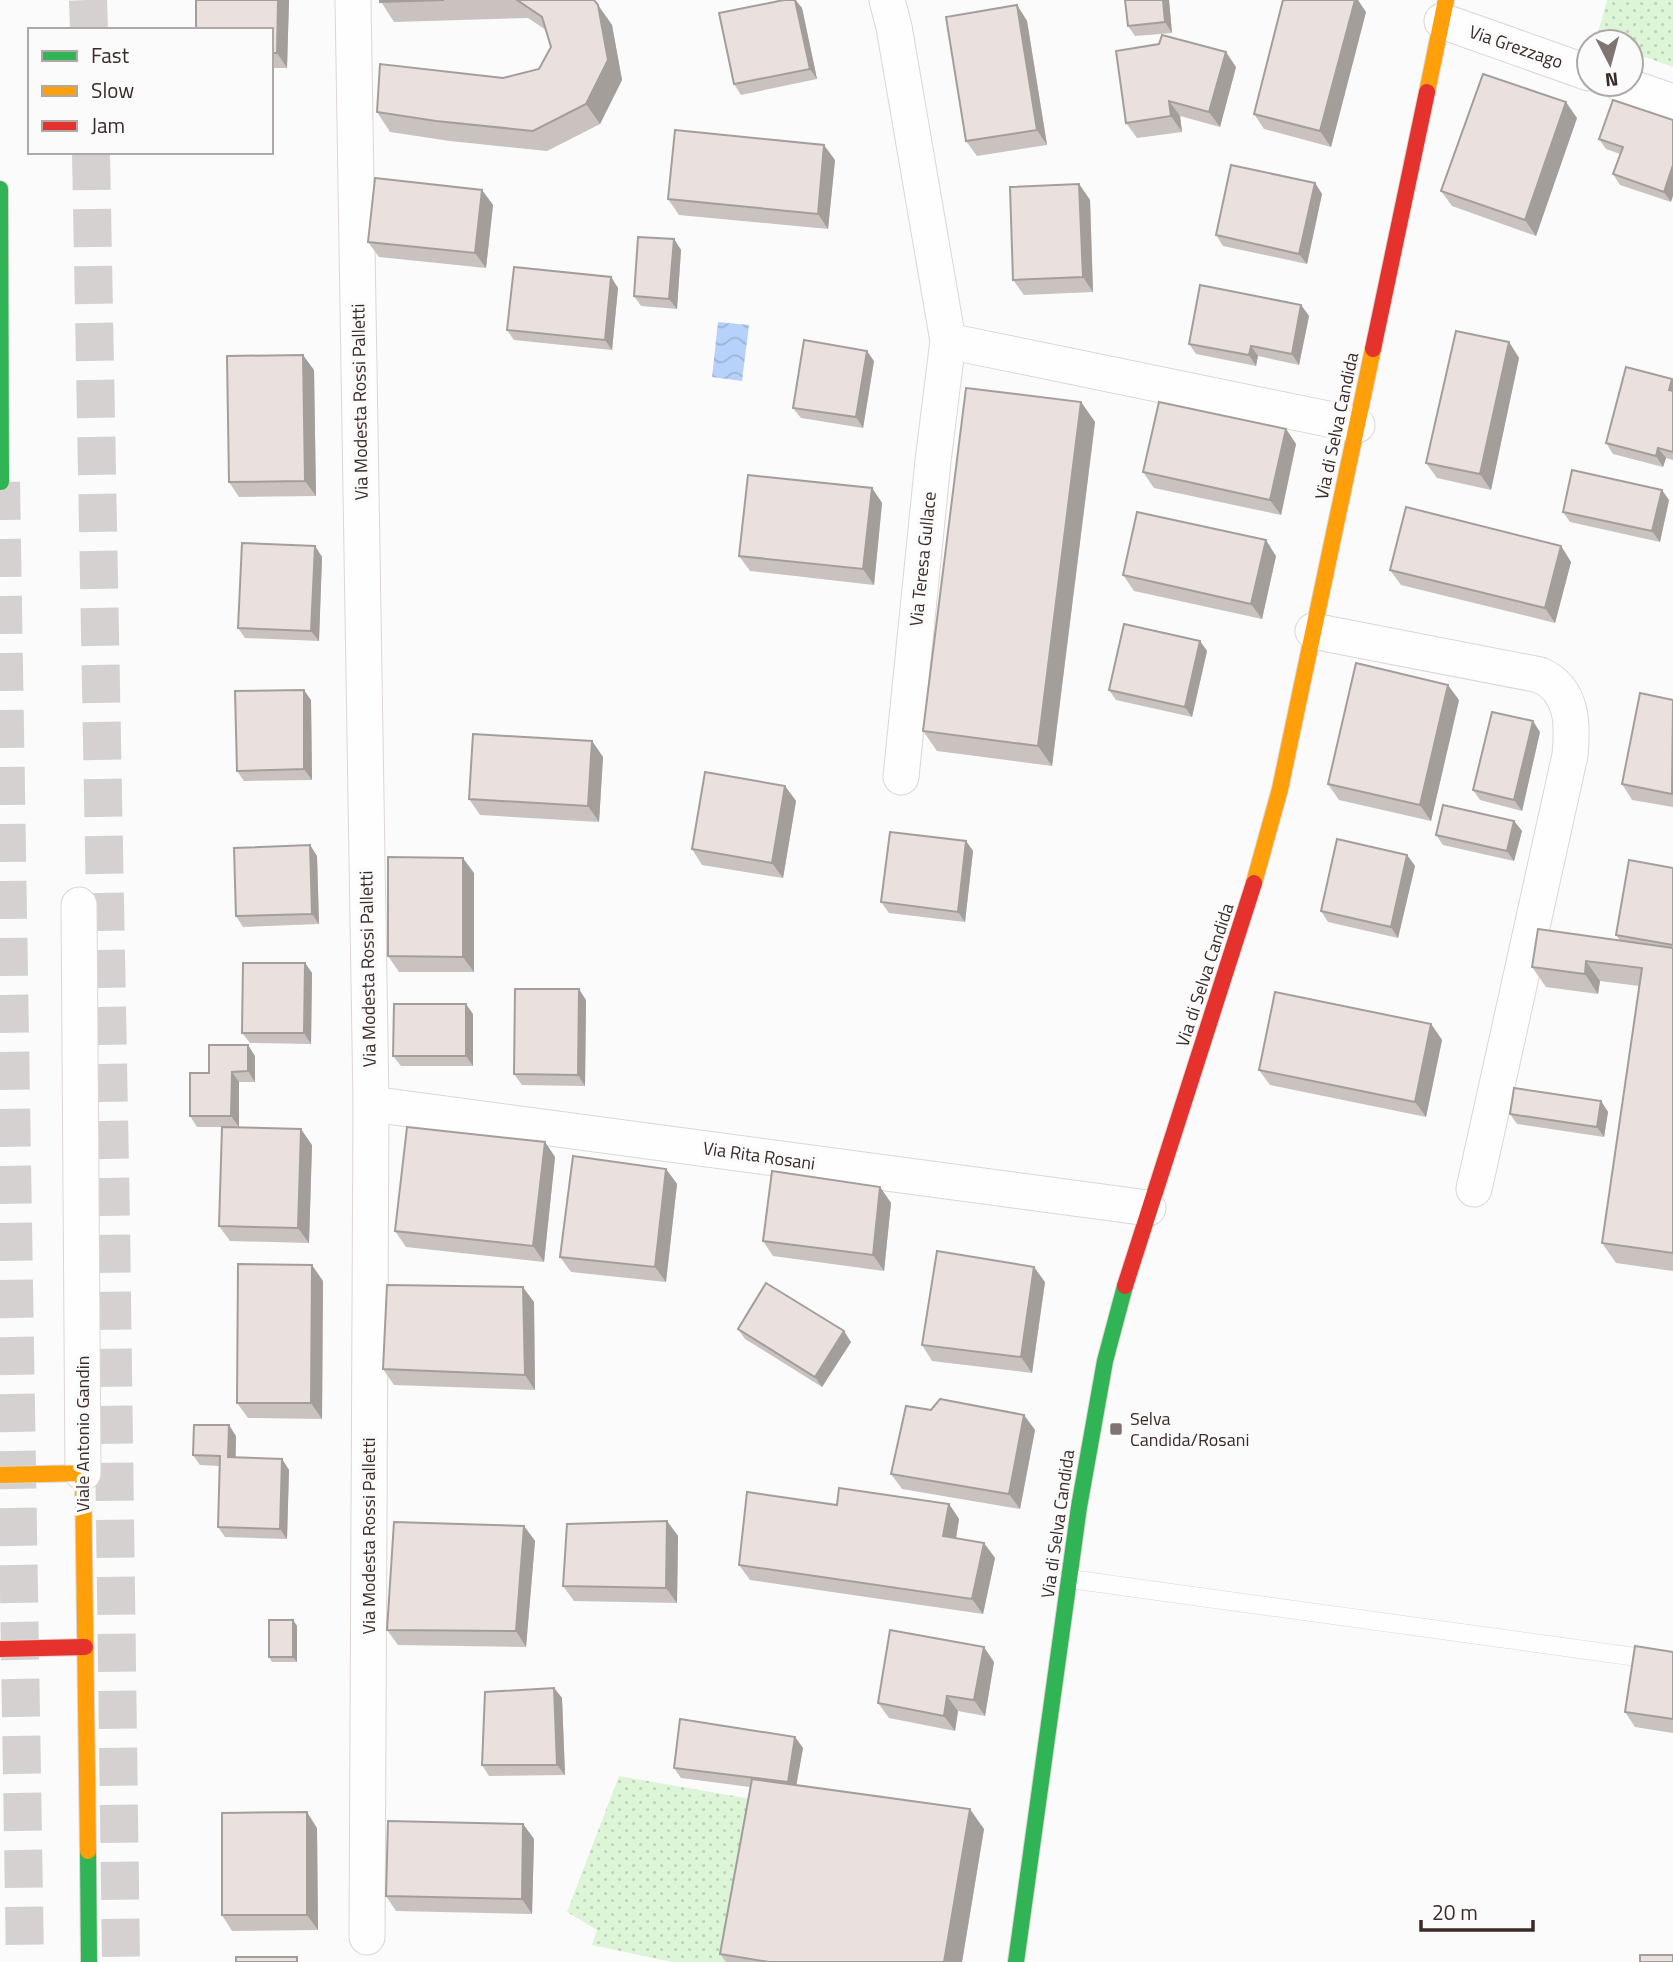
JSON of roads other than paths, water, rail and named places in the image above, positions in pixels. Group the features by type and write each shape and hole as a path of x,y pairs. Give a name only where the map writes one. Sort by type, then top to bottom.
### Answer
{"main road":[{"name":"Via di Selva Candida","path":"1016,1962 1079,1507 1105,1361 1148,1208 1253,888 1282,778 1444,11"},
{"path":"0,190 2,482"},
{"path":"0,1475 83,1473"},
{"name":"Viale Antonio Gandin","path":"83,1473 89,1962"},
{"path":"0,1650 85,1647"}],"street":[{"name":"Via Modesta Rossi Palletti","path":"353,0 370,1104 367,1937"},
{"name":"Via Teresa Gullace","path":"887,0 894,27 948,341 901,777"},
{"name":"Via Grezzago","path":"1444,11 1575,67"},
{"path":"1645,92 1673,102"},
{"path":"948,341 1357,425"},
{"path":"1313,631 1540,675 1557,686 1568,705 1572,731 1570,755 1474,1189"},
{"name":"Viale Antonio Gandin","path":"79,905 83,1473"},
{"name":"Via Rita Rosani","path":"370,1104 1148,1208"}],"lane":[{"path":"1070,1579 1673,1662"}],"water":[{"path":"718,322 749,325 742,381 712,377"}],"tunnel":[{"path":"88,0 89,28"},
{"path":"91,154 111,1222 121,1962"},
{"path":"1,482 25,1962"}],"place":[{"name":"Selva Candida/Rosani","path":"1116,1429"}]}
